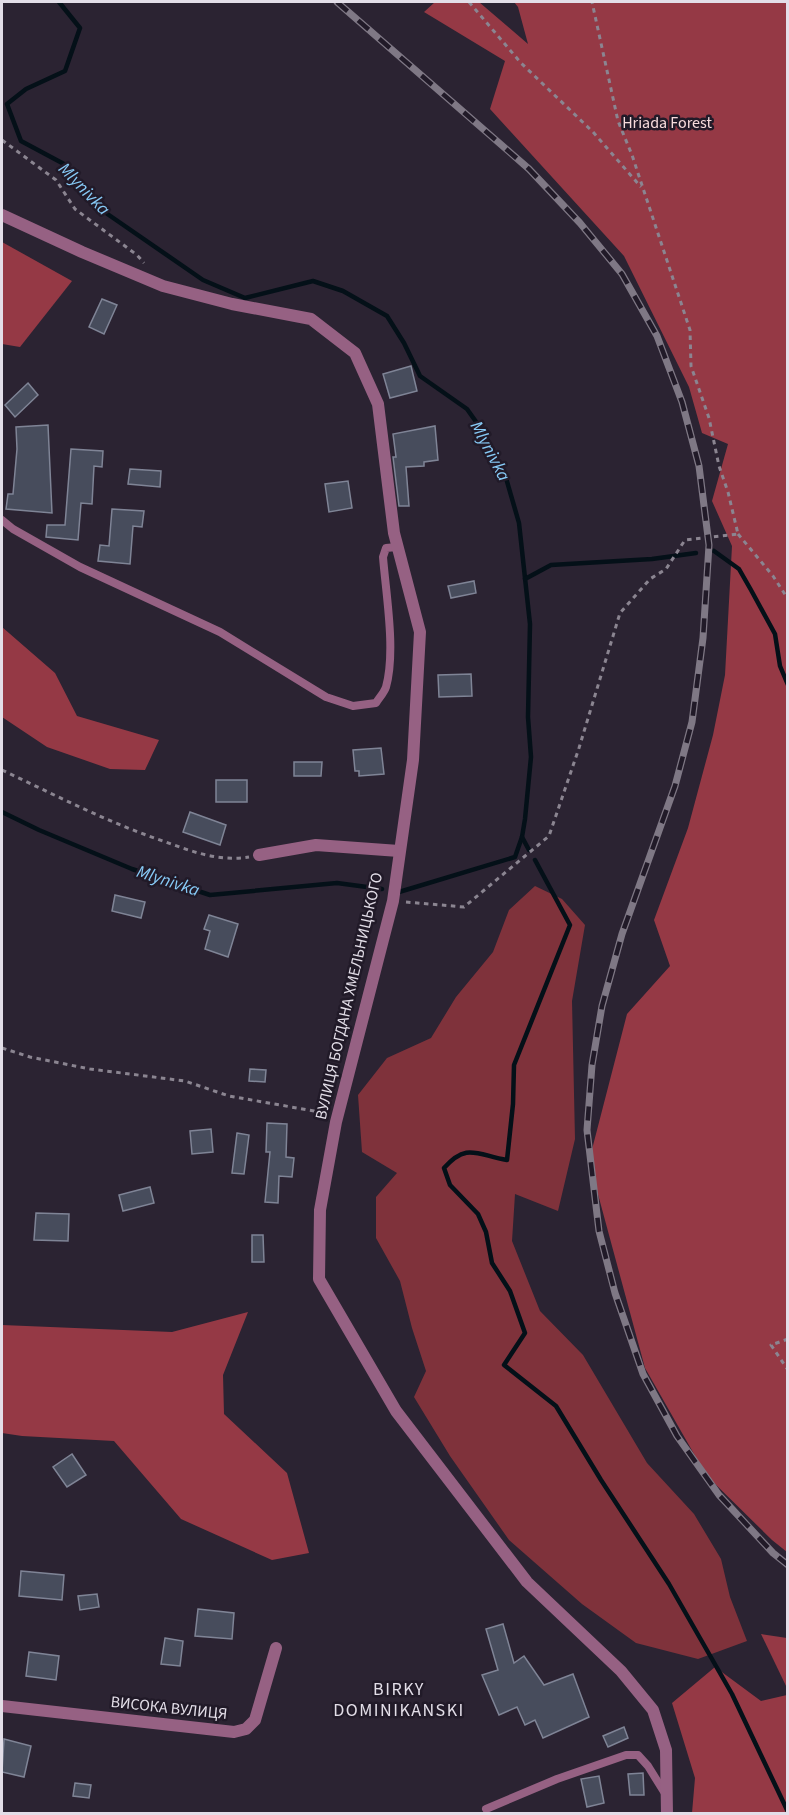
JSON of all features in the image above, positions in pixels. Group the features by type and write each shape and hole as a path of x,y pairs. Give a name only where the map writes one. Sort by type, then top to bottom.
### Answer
{"street":[{"name":"ВУЛИЦЯ БОГДАНА ХМЕЛЬНИЦЬКОГО","path":"2,215 163,286 232,304 311,319 356,353 378,404 394,533 420,632 413,760 393,901 336,1122 320,1210 319,1279 396,1411 520,1573 621,1671 653,1710 666,1750 667,1814"},
{"path":"259,855 316,845 399,851"},
{"name":"ВИСОКА ВУЛИЦЯ","path":"2,1706 234,1732 246,1729 255,1720 276,1648"}],"lane":[{"path":"2,520 13,529 80,567 220,632 326,697 353,706 376,703 386,689 390,663 389,619 382,557 386,548 397,547"},
{"path":"486,1809 557,1779 626,1755 638,1755 643,1760 668,1799"}],"path":[{"path":"469,2 521,63 593,132 644,189"},
{"path":"592,2 618,121 644,189 690,330 691,366 709,418 738,534 773,576 788,599"},
{"path":"2,140 56,180 75,208 137,255 163,286"},
{"path":"393,901 464,907 549,836 579,748 620,613 650,579 666,569 685,540 738,534"},
{"path":"2,770 121,827 199,854 236,859 259,855"},
{"path":"2,1048 30,1057 90,1069 185,1081 230,1096 314,1111 336,1122"},
{"path":"788,1338 771,1345 788,1370"}],"shaded area":[{"path":"535,886 562,899 585,925 572,1001 575,1139 558,1211 515,1194 512,1241 540,1311 583,1355 647,1463 694,1514 721,1559 730,1597 747,1641 698,1659 636,1643 582,1604 509,1540 450,1456 414,1397 426,1371 400,1281 376,1238 376,1197 397,1173 362,1152 358,1095 387,1058 431,1038 456,997 493,952 509,910"}],"green space":[{"name":"Hriada Forest","path":"435,2 479,2 528,44 518,7 514,2 787,2 787,1552 706,1475 645,1368 589,1161 627,1014 670,966 654,920 688,828 713,735 725,675 732,546 712,501 728,444 702,433 689,387 624,256 490,109 505,61 424,12"},
{"path":"2,242 72,281 20,347 2,344"},
{"path":"2,627 55,673 77,716 159,740 145,770 110,769 47,747 2,717"},
{"path":"248,1312 223,1375 224,1414 287,1473 309,1553 272,1560 181,1519 114,1441 2,1433 2,1325 172,1332"},
{"path":"761,1634 787,1638 787,1688"},
{"path":"715,1667 761,1701 787,1695 787,1813 692,1813 695,1778 672,1703"}],"building":[{"path":"102,299 117,305 104,334 89,327"},
{"path":"411,366 417,391 390,398 383,374"},
{"path":"28,383 38,395 15,417 5,405"},
{"path":"48,425 52,513 6,509 8,494 13,494 17,449 16,427"},
{"path":"435,426 438,460 424,462 424,466 406,467 409,506 399,506 393,457 396,457 393,434"},
{"path":"71,449 103,451 102,467 94,466 92,504 81,503 78,540 46,537 47,525 65,525"},
{"path":"130,469 161,471 160,487 128,484"},
{"path":"348,481 352,508 329,512 325,484"},
{"path":"112,509 144,511 142,527 133,526 130,564 98,561 100,545 109,546"},
{"path":"474,581 476,593 451,598 448,586"},
{"path":"471,674 472,696 439,697 438,675"},
{"path":"381,748 384,774 359,776 359,771 355,771 353,750"},
{"path":"294,762 322,762 321,776 294,776"},
{"path":"216,780 247,780 247,802 216,802"},
{"path":"190,812 226,825 220,845 183,832"},
{"path":"115,895 145,902 141,918 112,911"},
{"path":"209,915 238,924 228,957 205,949 210,931 204,929"},
{"path":"250,1069 266,1070 265,1082 249,1081"},
{"path":"267,1123 287,1124 286,1157 294,1158 292,1177 279,1176 278,1203 265,1202 270,1152 266,1152"},
{"path":"211,1129 213,1152 192,1154 190,1131"},
{"path":"237,1133 249,1135 244,1174 232,1173"},
{"path":"150,1187 154,1203 123,1211 119,1195"},
{"path":"36,1213 69,1214 68,1241 34,1240"},
{"path":"252,1235 263,1235 264,1262 252,1262"},
{"path":"72,1454 86,1475 67,1487 53,1467"},
{"path":"21,1571 64,1575 62,1600 19,1596"},
{"path":"97,1594 99,1607 80,1610 78,1596"},
{"path":"198,1609 234,1613 232,1639 195,1636"},
{"path":"503,1624 514,1663 524,1656 544,1685 573,1674 589,1717 543,1738 535,1720 525,1725 517,1707 499,1715 482,1675 498,1670 486,1629"},
{"path":"165,1638 183,1641 180,1666 161,1664"},
{"path":"29,1652 59,1656 56,1680 26,1676"},
{"path":"624,1727 628,1738 608,1747 603,1736"},
{"path":"4,1739 31,1746 24,1777 2,1772"},
{"path":"643,1773 644,1795 630,1795 628,1774"},
{"path":"599,1776 604,1803 587,1807 581,1779"},
{"path":"75,1783 91,1785 89,1798 73,1796"}],"waterway":[{"name":"Mlynivka","path":"59,2 80,28 65,71 26,89 7,104 21,141 64,164 106,213 203,280 245,298 313,281 343,291 387,316 404,343 420,376 467,409 484,433 506,478 519,523 530,624 528,717 531,757 522,837 515,857 399,892"},
{"path":"714,551 739,569 751,590 775,634 780,666 788,685"},
{"path":"525,579 551,565 652,559 696,553"},
{"name":"Mlynivka","path":"2,812 132,869 210,895 337,883 382,889"},
{"path":"522,837 529,850"},
{"path":"535,860 570,925 514,1065 513,1104 507,1160 473,1152 459,1155 444,1168 450,1185 478,1214 486,1232 492,1263 510,1291 525,1333 504,1365 556,1406 669,1584 732,1694 788,1812"}],"railway":[{"path":"337,2 529,169 580,223 622,274 657,336 682,402 699,466 709,545 703,638 692,722 675,786 622,934 602,1006 592,1065 587,1130 599,1231 615,1293 643,1374 677,1436 719,1495 773,1553 788,1565"}],"district":[{"name":"BIRKY DOMINIKANSKI","path":"399,1699"}]}
